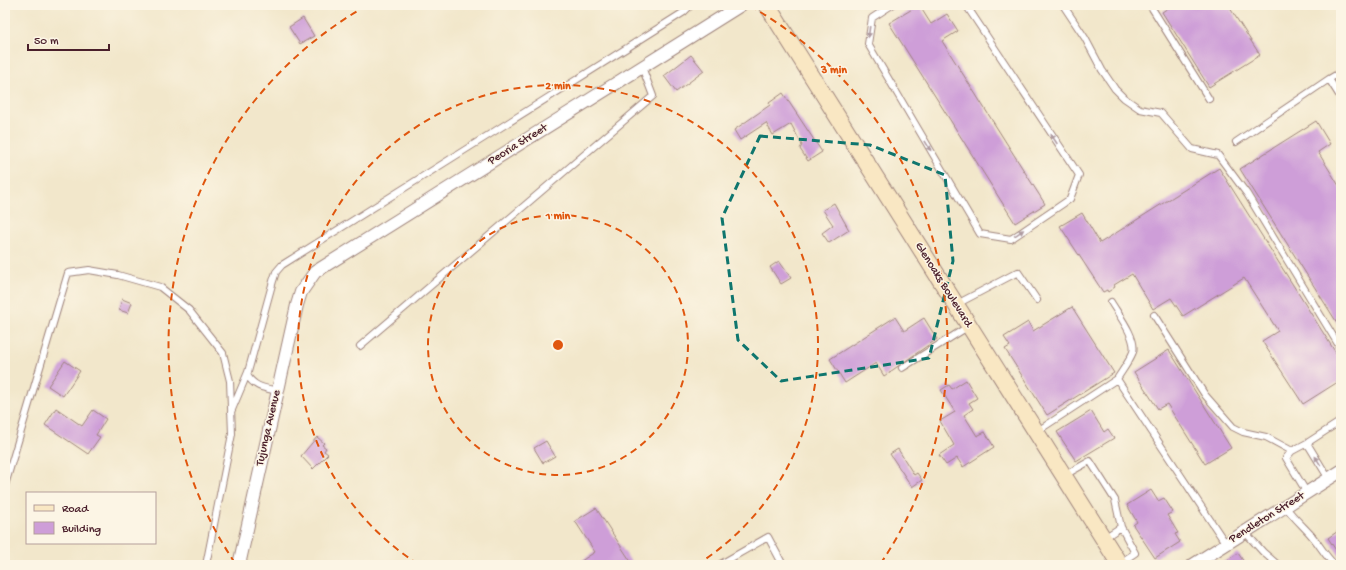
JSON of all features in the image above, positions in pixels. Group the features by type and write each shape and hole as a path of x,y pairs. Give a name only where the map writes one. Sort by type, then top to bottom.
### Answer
{"main road":[{"name":"Glenoaks Boulevard","path":"767,5 1119,564"}],"street":[{"name":"Peoria Street","path":"301,292 315,272 741,5"},
{"name":"Tujunga Avenue","path":"239,565 301,292"},
{"name":"Pendleton Street","path":"1193,565 1341,471"}],"lane":[{"path":"231,412 247,375 276,272 282,265 684,12 691,5"},
{"path":"892,5 872,18 868,44 980,234 1011,238 1070,199 1079,175 966,5"},
{"path":"1063,5 1085,38 1102,70 1115,89 1124,98 1140,109 1161,113 1192,149 1218,155 1247,194 1341,349"},
{"path":"1150,5 1209,100"},
{"path":"360,346 653,96 642,67"},
{"path":"1236,142 1341,72"},
{"path":"1329,79 1341,98"},
{"path":"5,485 68,273 89,270 118,275 160,287 189,310 223,353 230,381 232,434 206,565"},
{"path":"956,305 1018,272 1037,300"},
{"path":"1036,432 1118,379 1133,351 1133,339 1111,302"},
{"path":"1154,315 1205,395 1233,427 1243,432 1266,437 1292,451"},
{"path":"902,368 969,326"},
{"path":"247,375 251,383 260,388 278,391"},
{"path":"1118,379 1226,544"},
{"path":"1307,493 1286,458 1292,451 1307,444 1341,421"},
{"path":"1307,444 1329,479"},
{"path":"1064,476 1090,461 1115,500 1121,527 1136,553 1119,564"},
{"path":"1285,506 1303,528 1311,535 1326,558 1335,565"},
{"path":"1103,538 1121,527"},
{"path":"1245,532 1263,552 1278,565"},
{"path":"719,565 768,537 783,565"}],"highlighted area":[{"path":"760,136 870,145 945,175 953,261 929,358 781,381 738,340 722,218"}],"building":[{"path":"919,5 931,24 947,14 958,31 942,41 1045,204 1015,223 889,23"},
{"path":"1173,5 1228,5 1260,55 1209,87 1162,12"},
{"path":"303,18 314,36 300,44 289,27"},
{"path":"691,55 704,71 676,92 664,76"},
{"path":"783,93 822,152 808,161 800,149 802,145 791,124 773,135 766,123 740,140 734,130 770,105 769,103"},
{"path":"1316,121 1330,144 1318,152 1341,189 1341,329 1240,169"},
{"path":"1219,168 1341,361 1341,380 1303,404 1262,341 1278,331 1244,278 1183,316 1171,298 1153,309 1132,274 1114,285 1115,287 1108,292 1107,290 1103,292 1060,226 1082,213 1100,243"},
{"path":"834,203 849,230 829,243 822,233 833,225 823,210"},
{"path":"779,261 791,278 781,284 770,267"},
{"path":"122,299 132,303 128,313 119,310"},
{"path":"1072,307 1114,373 1047,415 1005,349 1010,346 1004,337 1028,322 1033,331"},
{"path":"895,317 904,331 924,318 937,339 884,376 876,363 845,383 830,359"},
{"path":"1169,350 1231,448 1205,464 1167,404 1158,409 1134,372"},
{"path":"65,361 80,371 63,396 48,386"},
{"path":"966,380 977,398 969,403 973,409 964,415 977,436 985,432 994,447 963,467 957,458 946,465 939,455 954,445 940,421 955,412 941,390 949,385 952,389"},
{"path":"56,408 82,426 93,410 106,419 96,435 100,437 88,454 45,425"},
{"path":"1091,411 1104,432 1108,429 1114,438 1076,461 1057,432"},
{"path":"317,437 324,443 322,445 326,448 324,451 328,454 313,469 301,456"},
{"path":"546,441 555,456 543,463 534,448"},
{"path":"898,449 914,475 917,473 922,480 912,487 890,454"},
{"path":"1151,490 1158,501 1164,498 1173,512 1167,515 1178,533 1175,534 1180,542 1155,558 1133,525 1137,522 1127,505"},
{"path":"596,508 633,565 575,565 595,552 575,521"},
{"path":"1341,529 1341,558 1328,538"},
{"path":"1238,553 1246,565 1219,565"}]}
